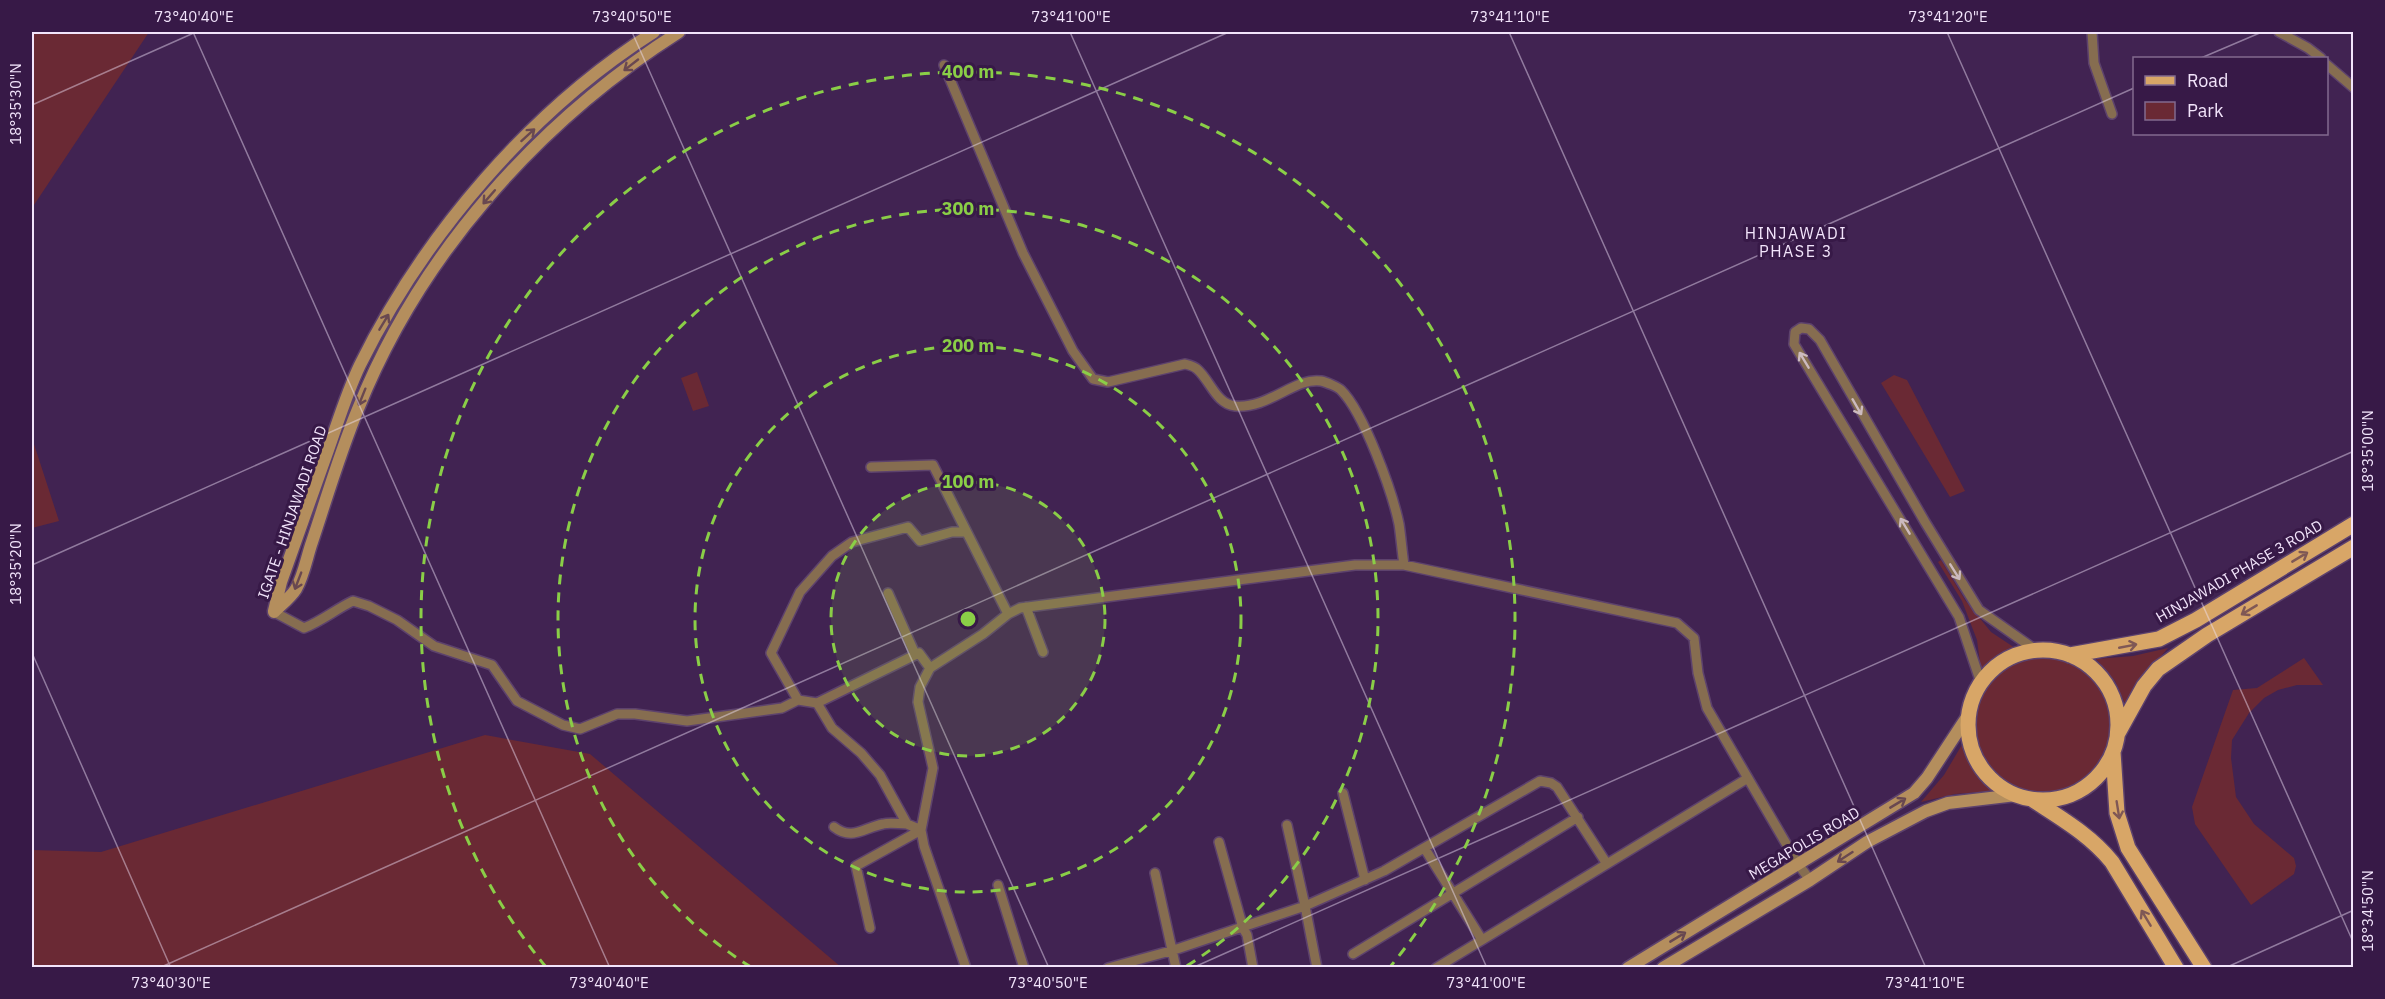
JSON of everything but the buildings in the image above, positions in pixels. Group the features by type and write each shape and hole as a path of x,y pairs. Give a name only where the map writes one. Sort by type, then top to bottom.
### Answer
{"main road":[{"name":"IGATE - HINJAWADI ROAD","path":"274,612 281,582 360,367 381,327 420,264 458,212 512,149 577,90 654,32"},
{"name":"IGATE - HINJAWADI ROAD","path":"274,612 296,589 372,372 393,333 432,271 469,220 522,159 585,100 650,50 679,32"},
{"path":"360,367 372,372"},
{"name":"HINJAWADI PHASE 3 ROAD","path":"2070,655 2159,639 2196,620 2354,524"},
{"path":"2117,736 2138,696 2158,669 2207,635 2354,547"},
{"path":"2037,651 2054,651 2070,655 2091,668 2108,687 2118,719 2113,752 2105,766 2094,779 2080,789 2057,798 2032,799 2016,795 1994,782 1978,763 1970,739 1969,714 1973,698 1981,683 2005,661 2020,654 2037,651"},
{"name":"MEGAPOLIS ROAD","path":"1628,968 1914,793 1927,778 1969,714"},
{"path":"2113,752 2117,813 2128,848 2204,968"},
{"path":"1663,968 1810,880 1867,842 1926,811 1948,803 2016,795"},
{"path":"2032,799 2074,826 2102,850 2112,862 2176,968"}],"street":[{"path":"2092,32 2094,63 2112,114"},
{"path":"2279,32 2320,57"},
{"path":"944,65 1023,253 1073,351 1093,380 1108,382 1185,364 1196,368 1217,396 1233,406 1253,405 1279,396 1304,382 1322,381 1341,389 1357,414 1382,468 1399,525 1404,564"},
{"path":"2328,66 2354,88"},
{"path":"1981,683 1959,617 1794,344 1795,332 1801,328 1809,329 1820,340 1925,522 1979,610 2037,651"},
{"path":"871,467 933,465 1008,614"},
{"path":"798,700 771,653 800,592 832,556 852,542 908,527 920,542 952,532 965,532"},
{"path":"966,968 924,846 921,830 933,768 918,702 920,687 930,668 983,634 1008,614 1026,607 1355,565 1404,564 1677,623 1694,638 1698,673 1707,708 1798,864 1810,880"},
{"path":"888,593 915,654"},
{"path":"274,612 304,628 317,623 338,608 353,601 369,606 397,620 434,646 492,665 517,701 563,725 580,729 617,714 687,721 782,708 798,700 817,703 919,653 930,668"},
{"path":"1026,607 1043,652"},
{"path":"817,703 832,728 861,753 880,775 907,824"},
{"path":"1436,968 1748,778"},
{"path":"1108,968 1174,950 1305,906 1365,880 1425,849 1540,781 1557,787 1607,864"},
{"path":"1342,793 1365,880"},
{"path":"1353,954 1453,891 1578,817"},
{"path":"834,827 849,835 885,823 907,824 921,830"},
{"path":"1287,825 1317,968"},
{"path":"870,928 856,866 921,830"},
{"path":"1219,842 1243,928 1247,935 1253,968"},
{"path":"1425,849 1482,940"},
{"path":"1155,873 1174,950 1176,968"},
{"path":"998,885 1024,968"}],"green space":[{"path":"32,32 149,32 32,208"},
{"path":"697,372 709,406 693,411 681,378"},
{"path":"1894,375 1907,380 1965,491 1950,497 1881,383"},
{"path":"32,438 59,521 32,528"},
{"path":"1941,560 1965,600 1991,632 2015,648 1981,670 1977,640 1962,601 1938,562"},
{"path":"2168,648 2145,675 2126,706 2115,681 2096,659 2133,656"},
{"path":"2043,658 2069,663 2090,678 2105,699 2110,725 2105,751 2090,772 2069,787 2043,792 2017,787 1996,772 1981,751 1976,725 1981,699 1996,678 2017,663"},
{"path":"2304,658 2323,685 2297,685 2278,690 2264,698 2249,713 2232,740 2231,758 2236,797 2254,824 2294,858 2296,866 2294,874 2251,905 2195,824 2192,807 2233,690 2257,688"},
{"path":"485,735 590,754 841,967 32,967 32,850 101,852"},
{"path":"1963,743 1974,770 1992,791 1955,794 1921,802 1944,775"}],"district":[{"name":"HINJAWADI PHASE 3","path":"1796,242"}]}
